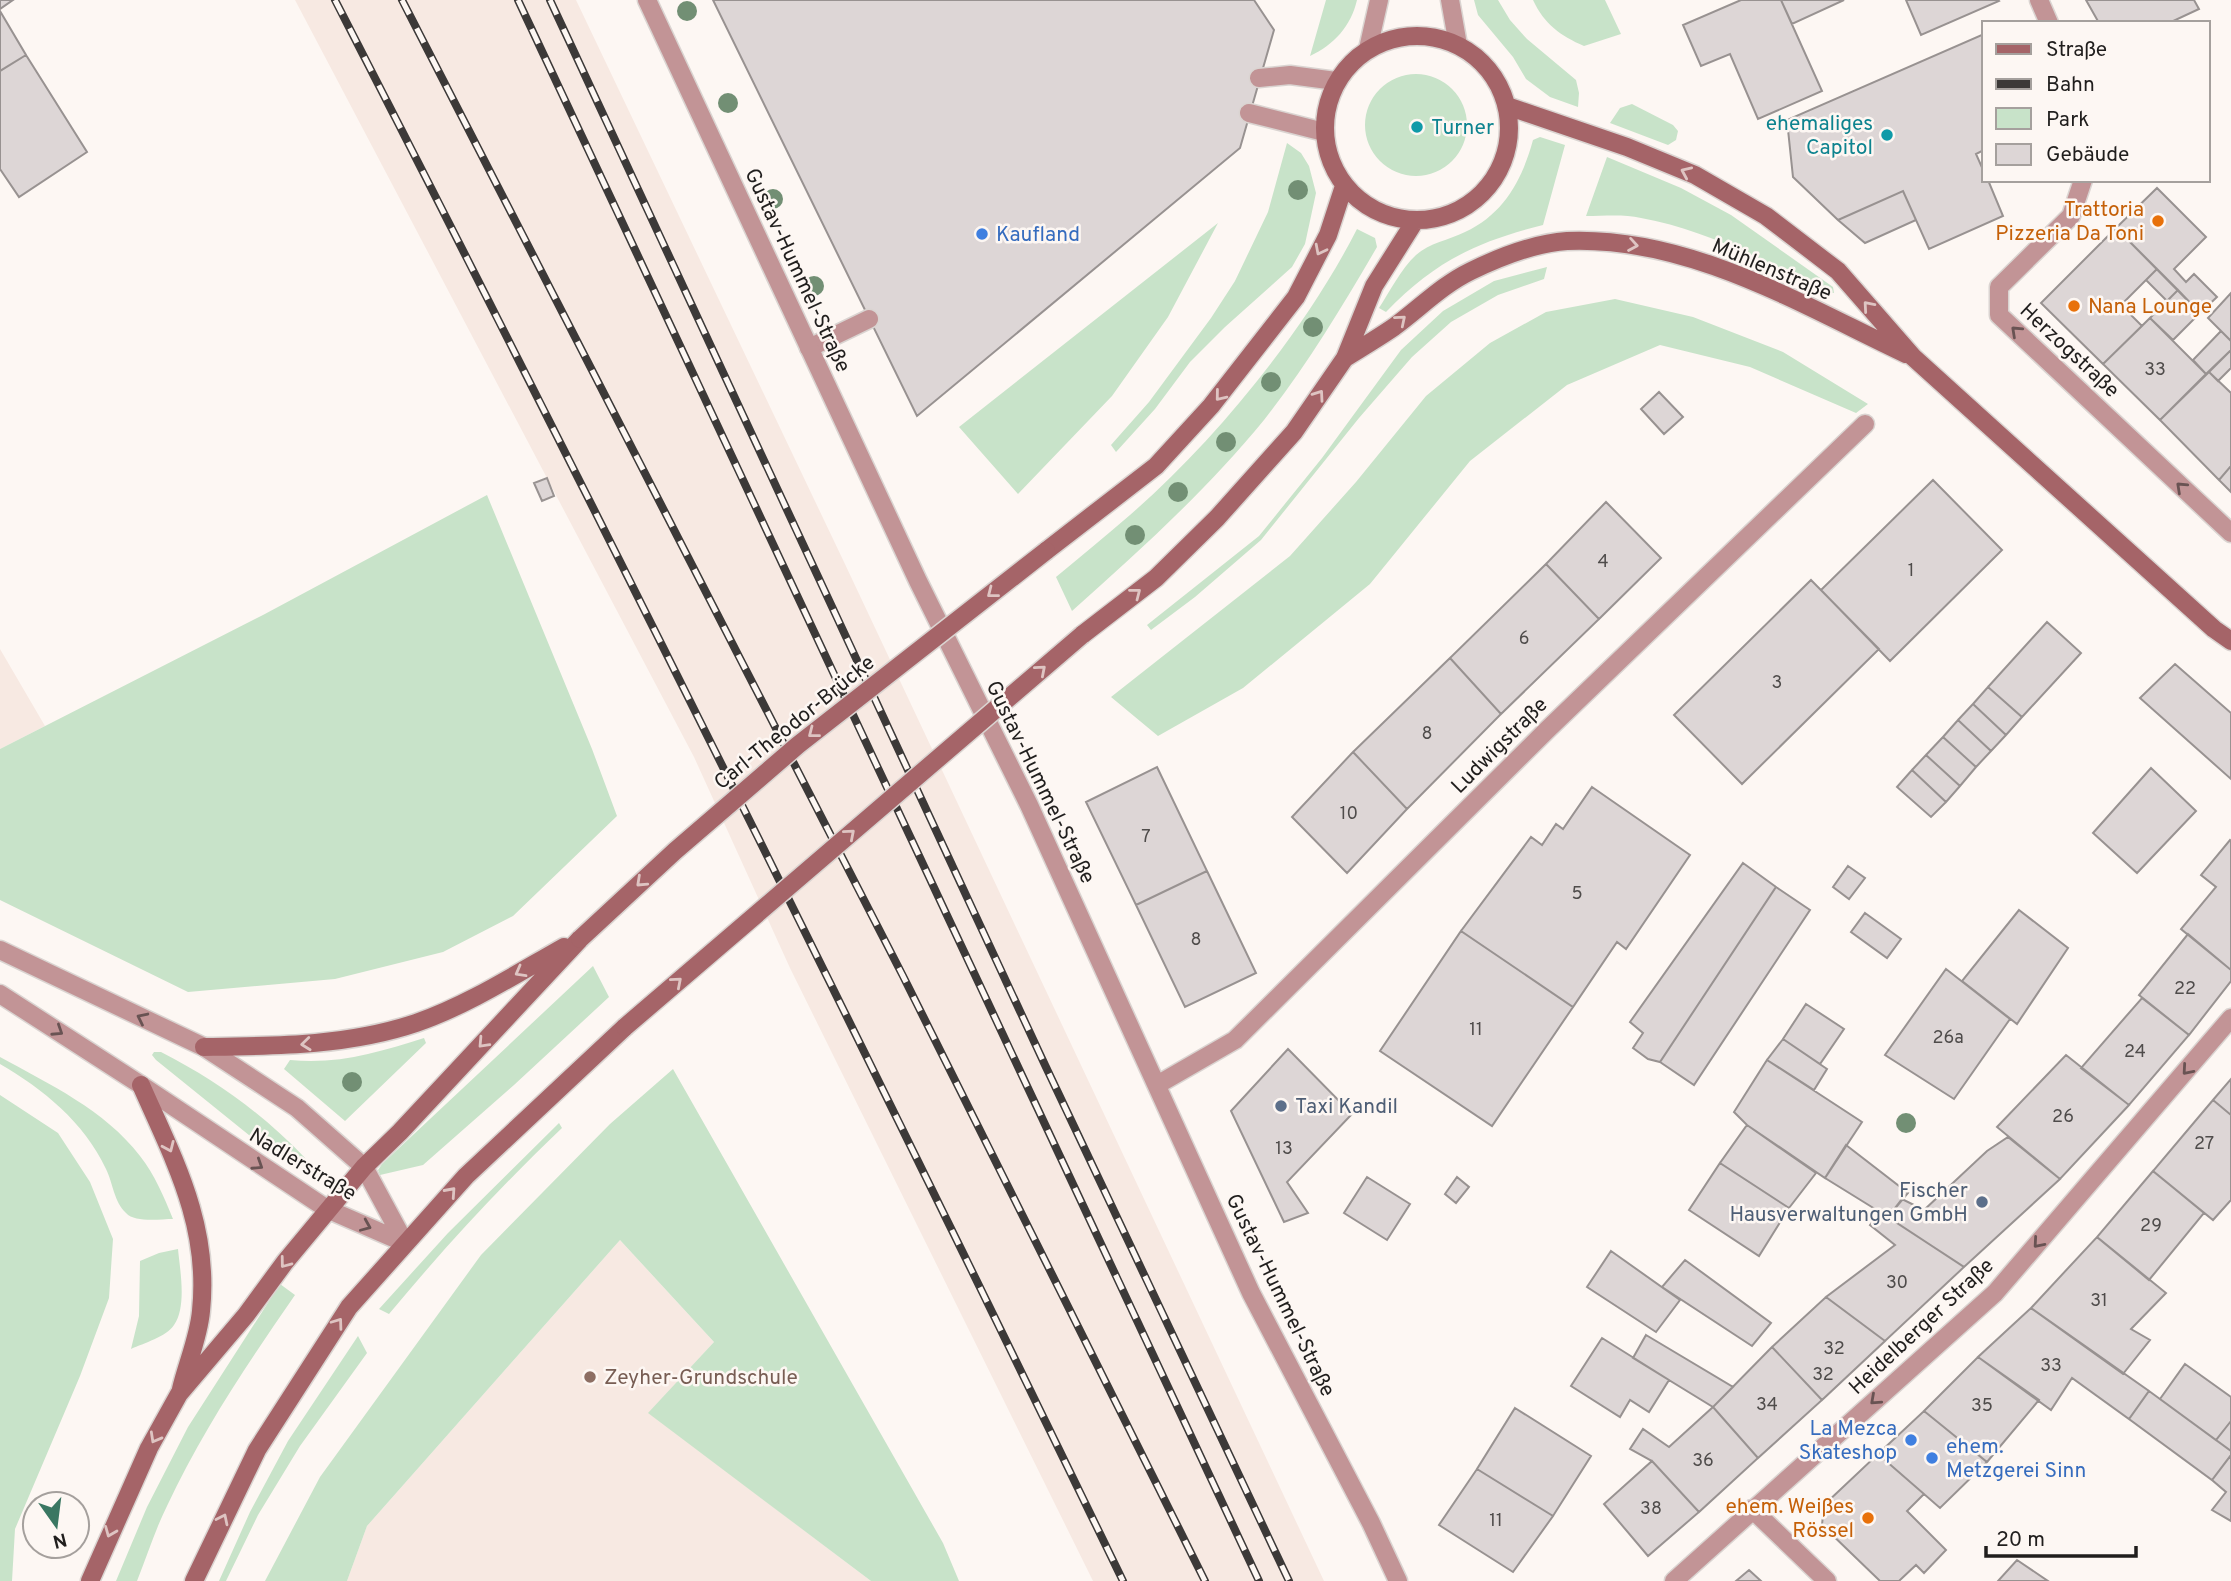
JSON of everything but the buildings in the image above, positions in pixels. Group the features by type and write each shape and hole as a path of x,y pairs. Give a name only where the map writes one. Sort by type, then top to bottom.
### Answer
{"main road":[{"path":"1429,36 1458,45 1481,60 1497,82 1507,106 1510,135 1503,162 1489,186 1469,205 1443,218 1415,221 1394,219 1358,201 1344,186 1329,161 1324,132 1326,106 1336,81 1350,63 1368,48 1397,37 1429,36"},
{"name":"Mühlenstraße","path":"1507,106 1627,147 1695,175 1766,216 1838,271 1913,357 2091,520 2231,641"},
{"name":"Carl-Theodor-Brücke","path":"580,939 675,851 798,745 1157,466 1211,406 1296,297 1328,235 1344,186"},
{"path":"194,1581 257,1450 343,1316 405,1242 466,1176 625,1027 1082,635 1156,578 1217,517 1294,432 1345,358 1374,286 1415,221"},
{"name":"Mühlenstraße","path":"1345,358 1396,326 1426,299 1469,271 1516,252 1565,241 1618,243 1665,251 1736,274 1913,357"},
{"path":"204,1047 300,1045 358,1037 415,1023 479,994 580,939"},
{"path":"90,1581 149,1448 179,1394 246,1315 327,1209 364,1167 580,939"},
{"path":"141,1085 182,1178 200,1242 203,1269 201,1313 179,1394"}],"street":[{"name":"Gustav-Hummel-Straße","path":"647,0 918,581 1029,805 1251,1293 1398,1581"},
{"path":"1368,48 1379,0"},
{"path":"1450,0 1458,45"},
{"path":"2039,0 2048,21"},
{"path":"1259,78 1290,75 1336,81"},
{"path":"1250,113 1324,132"},
{"name":"Herzogstraße","path":"2082,182 2071,216 1999,287 1999,315 2231,533"},
{"path":"809,348 869,319"},
{"name":"Ludwigstraße","path":"1157,1084 1235,1040 1573,705 1865,424"},
{"name":"Nadlerstraße","path":"0,950 204,1047 297,1108 364,1167 405,1242"},
{"name":"Nadlerstraße","path":"0,995 327,1209 405,1242"},
{"name":"Heidelberger Straße","path":"1674,1581 1995,1293 2231,1018"},
{"path":"1752,1509 1827,1581"}],"shaded area":[{"path":"295,0 576,0 1324,1581 1093,1581 790,968 694,757"},
{"path":"0,649 45,726 0,749"},
{"name":"Zeyher-Grundschule","path":"620,1240 714,1342 649,1413 871,1581 347,1581 367,1526"}],"green space":[{"path":"1326,0 1357,0 1340,34 1310,56"},
{"path":"1474,0 1498,0 1510,20 1527,39 1576,80 1578,107 1550,97 1526,79 1513,57 1478,15"},
{"path":"1533,0 1605,0 1621,34 1584,46 1554,28 1542,16"},
{"path":"1416,74 1435,78 1452,89 1463,106 1467,125 1463,144 1452,161 1435,172 1416,176 1397,172 1380,161 1369,144 1365,125 1369,106 1380,89 1397,78"},
{"path":"1632,104 1673,125 1678,131 1676,140 1668,145 1610,123 1620,108"},
{"path":"1540,137 1565,145 1543,225 1497,239 1457,256 1421,280 1386,312 1379,308 1416,255 1427,247 1479,225 1501,206 1517,182 1533,140"},
{"path":"1287,143 1301,153 1309,166 1316,193 1305,244 1292,267 1190,362 1155,409 1116,452 1111,445 1149,402 1235,281 1268,212"},
{"path":"1607,157 1681,188 1731,215 1833,287 1834,293 1826,292 1736,248 1689,230 1634,217 1586,216"},
{"path":"1218,223 1168,317 1112,396 1018,494 959,427"},
{"path":"1357,229 1375,238 1377,247 1324,335 1280,399 1242,446 1196,495 1072,611 1056,577 1162,485 1226,418 1285,345 1312,306"},
{"path":"1547,267 1544,279 1498,295 1451,322 1412,357 1261,540 1195,597 1151,630 1147,625 1259,536 1322,458 1401,350 1443,311 1494,281"},
{"path":"1615,299 1693,317 1783,352 1868,404 1856,413 1750,367 1660,345 1567,385 1470,461 1370,584 1243,688 1158,736 1111,697 1290,556 1356,482 1426,396 1490,343 1546,312"},
{"path":"487,495 617,816 513,916 443,952 335,979 188,992 0,900 0,749 263,615"},
{"path":"593,966 609,997 423,1165 380,1175 378,1170 382,1164"},
{"path":"424,1038 426,1043 345,1121 284,1069 290,1060 342,1059"},
{"path":"154,1052 161,1052 220,1086 273,1127 306,1159 301,1164 282,1160 156,1060 152,1055"},
{"path":"0,1057 75,1099 110,1125 145,1163 159,1186 173,1219 141,1219 126,1213 116,1198 106,1169 86,1136 47,1096 0,1064"},
{"path":"673,1069 943,1543 959,1581 871,1581 648,1413 714,1342 620,1240 367,1526 347,1581 265,1581 320,1477 481,1255 610,1124"},
{"path":"0,1095 58,1133 90,1182 113,1239 109,1298 80,1376 32,1490 21,1490 21,1515 15,1529 12,1581 0,1581"},
{"path":"559,1123 562,1128 472,1219 389,1314 379,1309 448,1233"},
{"path":"178,1249 182,1288 178,1317 166,1333 131,1349 139,1316 140,1261"},
{"path":"280,1284 295,1295 243,1372 195,1451 163,1515 137,1581 116,1581 147,1507 188,1427"},
{"path":"358,1336 367,1353 300,1446 258,1515 226,1581 219,1581 250,1512 288,1441"}],"railway":[{"path":"335,0 734,788 1123,1581"},
{"path":"402,0 903,976 1205,1581"},
{"path":"518,0 1259,1581"},
{"path":"550,0 1045,1065 1289,1581"}],"place":[{"name":"Turner","path":"1417,127"},
{"name":"ehemaliges Capitol","path":"1887,135"},
{"name":"Trattoria Pizzeria Da Toni","path":"2158,221"},
{"name":"Kaufland","path":"982,234"},
{"name":"Nana Lounge","path":"2074,306"},
{"name":"Taxi Kandil","path":"1281,1106"},
{"name":"Fischer Hausverwaltungen GmbH","path":"1982,1202"},
{"name":"Zeyher-Grundschule","path":"590,1377"},
{"name":"La Mezca Skateshop","path":"1911,1440"},
{"name":"ehem. Metzgerei Sinn","path":"1932,1458"},
{"name":"ehem. Weißes Rössel","path":"1868,1518"}]}
